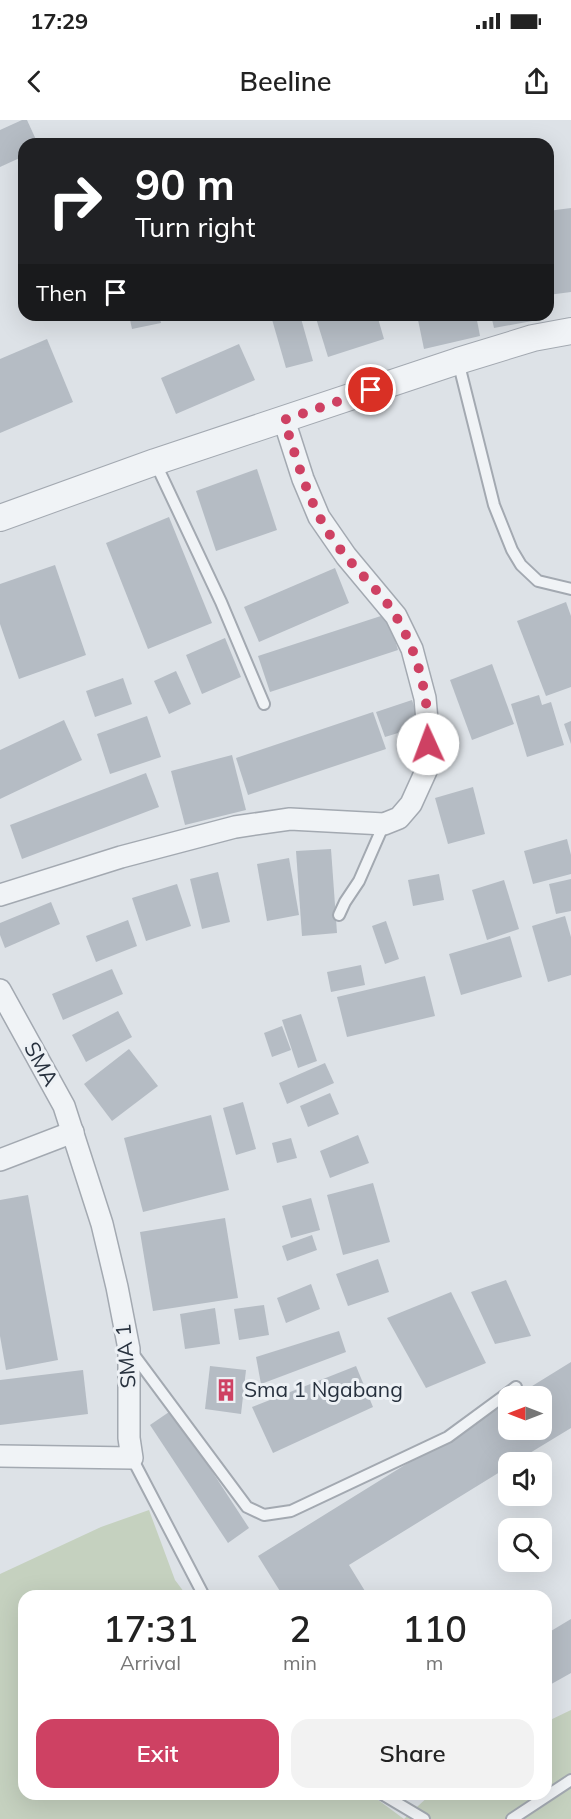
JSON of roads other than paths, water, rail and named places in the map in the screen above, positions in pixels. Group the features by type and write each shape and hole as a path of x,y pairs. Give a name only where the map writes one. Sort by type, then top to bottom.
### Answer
{"street":[{"path":"0,518 155,462 458,361 533,338 571,331"},
{"path":"0,895 121,857 254,824 290,819 384,824 399,818 411,804 426,771 428,732 425,698 412,649 400,622 341,549 319,517 303,479 284,420"},
{"name":"SMA","path":"0,990 64,1106"},
{"name":"SMA 1","path":"64,1106 102,1224 129,1349 129,1438 132,1458"},
{"path":"0,1160 73,1132"},
{"path":"0,1456 132,1458"}],"lane":[{"path":"458,361 494,505 512,550 521,565 538,581 571,588"},
{"path":"155,462 220,602 264,705"},
{"path":"339,915 359,881 384,824"},
{"path":"129,1349 247,1507 264,1515 291,1511 448,1437 498,1400"},
{"name":"SMA 1","path":"132,1458 201,1590"},
{"path":"552,1793 571,1780"},
{"path":"391,1800 424,1819"},
{"path":"512,1819 541,1800"}],"place":[{"name":"Sma 1 Ngabang","path":"226,1390"}]}
